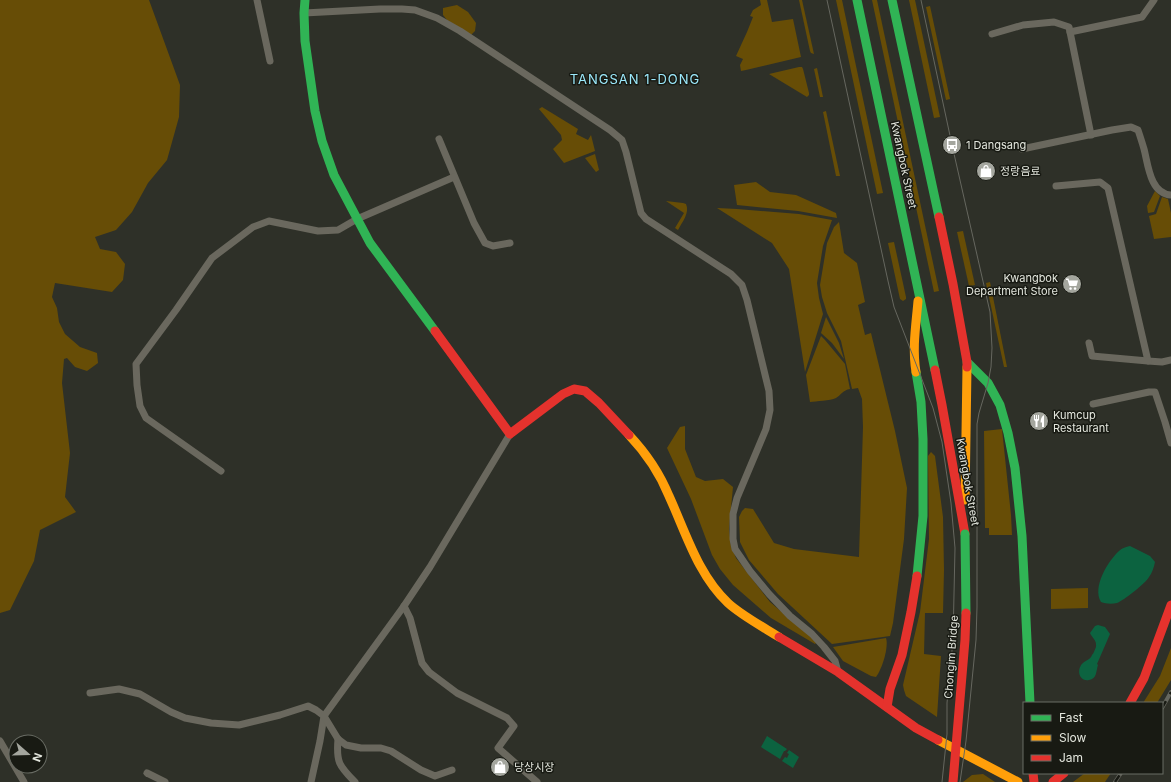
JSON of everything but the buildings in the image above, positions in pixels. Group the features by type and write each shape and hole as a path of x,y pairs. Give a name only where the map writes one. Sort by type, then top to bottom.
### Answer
{"main road":[{"path":"305,0 305,40 315,111 322,141 334,175 370,243 510,434 563,394 574,389 585,391 630,436 657,472 669,495 688,542 699,563 711,583 728,603 753,622 838,672 916,728 1018,782"},
{"name":"Kwangbok Street","path":"857,0 942,405 965,534"},
{"name":"Kwangbok Street","path":"892,0 967,362 965,534"},
{"path":"886,707 890,689 902,655 911,612 918,569 923,516 923,439 921,410 914,359 914,342 919,292"},
{"path":"967,362 988,383 1000,405 1008,433 1015,468 1022,536 1030,702"},
{"name":"Chongim Bridge","path":"952,782 957,741 965,640 965,534"},
{"path":"1131,702 1144,678 1171,605"},
{"path":"1053,782 1063,774"}],"street":[{"path":"256,0 270,61"},
{"path":"1070,32 1142,17 1154,0"},
{"path":"304,12 380,9 415,10 437,18 460,31 610,130 622,140 640,213 646,219 731,274 742,285 769,391 770,410 766,429 737,498 733,514 733,538 735,549 768,594 824,647 835,661 838,672"},
{"path":"992,34 1023,25 1054,22 1069,27 1091,135"},
{"path":"1022,149 1131,127 1138,130 1153,182 1163,193 1171,195"},
{"path":"439,139 474,223 485,243 493,246 510,243"},
{"path":"221,471 146,418 140,406 136,364 212,258 253,227 269,222 318,231 338,230 357,219 454,176"},
{"path":"1056,186 1100,182 1108,188 1148,361"},
{"path":"1089,343 1092,356 1162,362 1171,360"},
{"path":"1093,404 1155,392 1171,443"},
{"path":"311,782 324,716 404,606 430,567 510,434"},
{"path":"404,606 410,618 422,663 430,672 457,693 507,718 514,726 498,748 537,782"},
{"path":"90,693 119,689 140,694 171,712 185,718 211,723 239,725 280,715 308,706 324,716 338,739 346,745 361,748 381,748 390,751 421,770 435,776 452,770"},
{"path":"338,739 336,754 339,763 355,782"},
{"path":"0,741 24,782"},
{"path":"147,773 165,782"}],"shaded area":[{"path":"0,0 149,0 180,85 179,117 167,160 148,183 132,212 116,230 95,237 100,249 116,252 125,264 123,280 112,292 55,283 52,297 57,308 59,322 65,334 80,347 97,353 98,363 87,371 75,367 67,358 64,359 62,383 70,453 65,497 76,512 40,530 34,561 10,610 0,613"},
{"path":"760,0 767,0 772,22 793,19 801,57 741,71 740,65 743,59 736,56 753,17 750,16 753,10 761,5"},
{"path":"799,0 802,0 814,54 810,51"},
{"path":"836,0 842,0 883,193 877,194"},
{"path":"872,0 877,0 939,291 934,292"},
{"path":"909,0 915,0 940,117 934,118"},
{"path":"457,5 468,12 476,23 475,31 471,35 447,20 443,15 443,8"},
{"path":"930,6 950,99 946,100 926,7"},
{"path":"802,67 803,69 809,93 807,97 769,74"},
{"path":"817,68 823,97 820,97 814,69"},
{"path":"542,107 578,129 576,134 588,140 591,135 595,151 564,163 553,149 562,140 561,135 539,109"},
{"path":"826,111 840,176 836,176 823,112"},
{"path":"595,154 599,170 596,172 585,158"},
{"path":"756,182 770,192 796,195 836,213 837,218 798,211 737,205 734,185"},
{"path":"1155,191 1160,196 1154,212 1148,213 1147,206"},
{"path":"1162,197 1168,199 1171,213 1171,237 1154,239 1149,216 1156,214"},
{"path":"666,201 686,204 687,211 678,230 675,228 684,213"},
{"path":"717,208 799,214 832,220 823,246 817,283 823,314 805,372 789,269 772,243"},
{"path":"839,222 844,253 857,263 865,302 858,305 865,335 871,333 895,431 907,488 904,539 890,636 832,644 778,594 749,560 740,542 739,517 745,508 753,509 774,543 794,549 859,557 863,427 862,399 858,388 852,389 841,341 827,313 820,285 827,243 834,227"},
{"path":"963,231 975,285 969,286 957,232"},
{"path":"894,242 906,297 903,301 900,299 888,243"},
{"path":"990,282 1007,367 1004,367 986,283"},
{"path":"826,317 839,343 844,359 832,343 821,333"},
{"path":"821,336 845,364 850,389 833,399 810,402 806,375"},
{"path":"685,426 685,449 696,477 705,481 723,479 733,487 729,529 731,546 736,558 770,602 817,642 815,644 771,618 733,585 720,569 712,555 691,499 667,448 680,427"},
{"path":"1002,429 1012,535 989,535 989,528 985,528 984,431"},
{"path":"931,452 935,456 943,517 943,613 925,613 924,654 941,656 937,717 906,696 903,685 920,612 929,539 928,456"},
{"path":"1130,546 1150,556 1155,562 1151,574 1147,580 1120,602 1111,604 1101,602 1098,589 1102,575 1115,555 1123,548"},
{"path":"1088,588 1088,608 1051,609 1051,589"},
{"path":"1098,625 1105,627 1110,634 1097,664 1094,678 1086,680 1081,677 1079,672 1083,663 1090,658 1096,647 1096,643 1090,633 1095,626"},
{"path":"886,638 887,647 881,669 876,677 871,676 843,661 833,647"},
{"path":"1171,648 1171,680 1158,702 1144,702 1160,676"},
{"path":"767,736 787,749 784,751 780,759 761,747"},
{"path":"789,750 799,757 793,768 782,761 785,757 787,758 789,754 787,753"},
{"path":"983,774 995,782 963,782 972,775"},
{"path":"1084,774 1110,774 1105,782 1073,782"}],"tram line":[{"path":"827,0 894,307 933,408 942,442 951,503 955,548 953,640 947,703 947,734 942,782"},
{"path":"921,0 990,312 992,348 988,383 977,424 976,640 966,741 960,782"}],"railway":[{"path":"1163,706 1171,692"},
{"path":"1115,782 1120,774"}],"traffic: fast":[{"path":"305,0 305,41 315,111 322,141 334,175 370,243 435,331"},
{"path":"857,0 935,370"},
{"path":"892,0 939,217"},
{"path":"967,362 988,383 1000,405 1008,433 1015,468 1022,536 1030,702"},
{"path":"916,372 921,402 923,439 923,516 917,576"},
{"path":"965,534 966,613"}],"traffic: slow":[{"path":"916,372 914,345 918,301"},
{"path":"965,500 967,367"},
{"path":"629,435 647,456 657,472 694,553 709,580 728,603 739,612 779,637"},
{"path":"938,740 1018,782"}],"traffic: jam":[{"path":"939,217 953,284 967,367"},
{"path":"435,331 510,434 563,394 574,389 585,391 599,403 629,435"},
{"path":"935,370 965,534"},
{"path":"887,707 890,689 902,655 917,576"},
{"path":"1131,702 1144,678 1171,605"},
{"path":"953,782 966,613"},
{"path":"779,637 838,672 916,728 938,740"},
{"path":"1033,774 1034,782"},
{"path":"1053,782 1063,774"}],"place":[{"name":"1 Dangsang","path":"952,145"},
{"name":"정랑음료","path":"986,171"},
{"name":"Kwangbok Department Store","path":"1072,284"},
{"name":"Kumcup Restaurant","path":"1039,421"},
{"name":"당상시장","path":"500,767"}],"district":[{"name":"TANGSAN 1-DONG","path":"635,79"}]}
